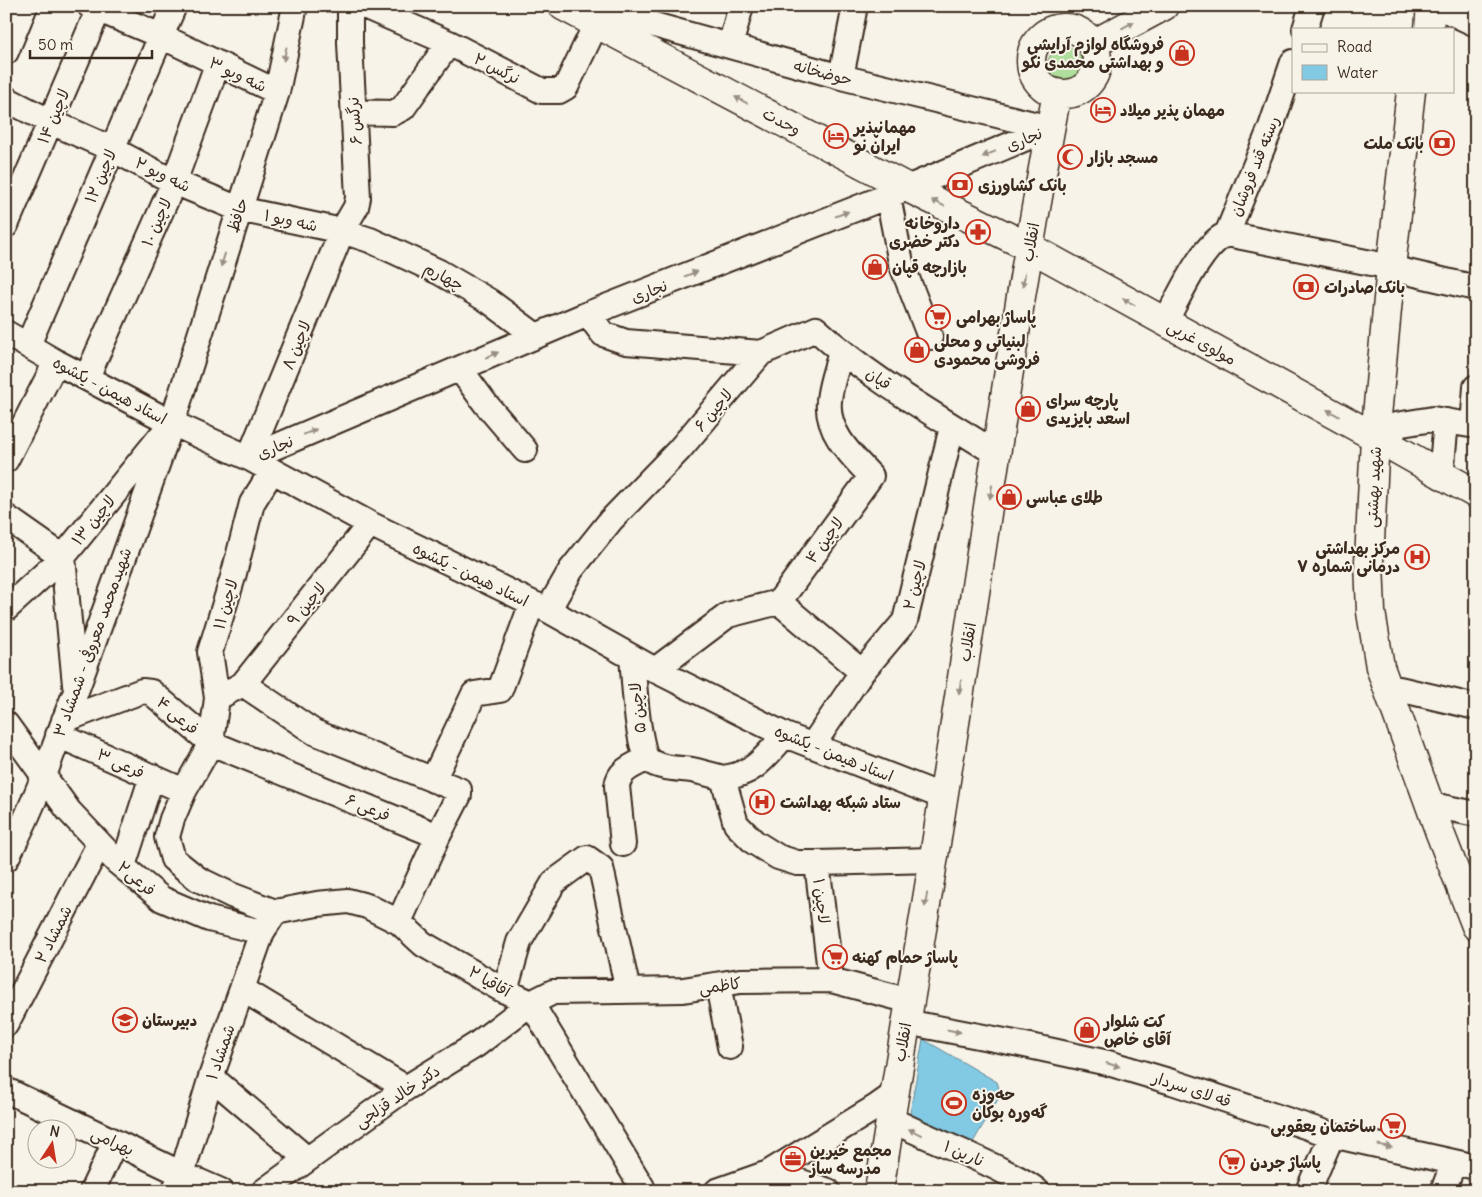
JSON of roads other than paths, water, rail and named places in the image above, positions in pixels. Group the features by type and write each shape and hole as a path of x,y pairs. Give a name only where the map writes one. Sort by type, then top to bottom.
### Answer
{"main road":[{"name":"وحدت","path":"563,6 599,15 898,192 1029,247"},
{"path":"1093,44 1164,6"},
{"path":"1416,28 1417,6"},
{"path":"1429,28 1431,6"},
{"path":"1067,17 1093,44 1097,54 1094,76 1088,85 1078,91 1068,94 1057,94 1040,84 1034,76 1031,67 1031,57 1034,47 1039,39 1055,29 1067,17"},
{"name":"شهید بهشتی","path":"1411,92 1382,441 1369,562 1371,612 1380,666 1440,833 1476,926"},
{"name":"شهید بهشتی","path":"1397,269 1422,92"},
{"name":"انقلاب","path":"879,1191 891,1107 944,797 1029,247 1057,94"},
{"name":"مولوی غربی","path":"1029,247 1476,494"},
{"name":"شهید بهشتی","path":"1382,441 1380,592 1389,655 1399,689 1442,807 1476,891"}],"street":[{"path":"6,52 25,6"},
{"name":"لاچین ۱۲","path":"28,346 174,6"},
{"name":"حافظ","path":"172,422 277,92 294,6"},
{"name":"نرگس ۶","path":"342,231 356,207 358,198 350,43 350,6"},
{"name":"نرگس ۲","path":"364,6 449,43 542,91 559,91 566,87 599,15"},
{"path":"730,46 741,6"},
{"path":"841,77 855,6"},
{"path":"1305,28 1312,6"},
{"path":"1437,6 1476,24"},
{"name":"شه وبو ۳","path":"96,7 162,36 217,65 277,92"},
{"name":"لاچین ۱۴","path":"6,225 51,122 96,7"},
{"name":"حوضخانه","path":"599,15 646,23 841,77 1050,128"},
{"path":"354,112 394,113 403,108 449,43"},
{"name":"لاچین ۱۰","path":"87,377 174,182 217,65"},
{"name":"رسته قند فروشان","path":"1165,322 1200,258 1218,237 1226,234 1271,127 1292,65"},
{"name":"شه وبو ۲","path":"6,99 51,122 112,149 174,182 239,209"},
{"name":"نجاری","path":"249,458 588,314 898,192 1050,128"},
{"path":"898,192 901,263 930,336"},
{"name":"شه وبو ۱","path":"239,209 342,231"},
{"name":"چهارم","path":"342,231 370,240 439,272 488,301 536,336"},
{"name":"لاچین ۸","path":"249,458 342,231"},
{"path":"1226,234 1475,286"},
{"path":"588,314 603,334 626,342 761,352"},
{"name":"قپان","path":"761,352 816,329 841,352 952,427 997,454"},
{"name":"استاد هیمن - یکشوه","path":"6,333 56,362 172,422 249,458 370,524 540,606 655,670 784,735 944,797"},
{"name":"لاچین ۶","path":"433,780 474,694 500,690 540,606 611,520 679,450 761,352"},
{"name":"لاچین ۴","path":"779,602 871,476 847,451 830,422 829,400 841,352"},
{"path":"6,460 56,362"},
{"path":"460,369 485,403 526,450"},
{"path":"1382,441 1396,425 1433,419 1474,425 1476,387"},
{"path":"1441,476 1446,421"},
{"name":"لاچین ۱۳","path":"6,609 63,557 172,422"},
{"name":"شهیدمحمد معروفی - شمشاد ۳","path":"6,860 15,817 44,776 61,727 76,694 172,422"},
{"name":"لاچین ۲","path":"812,746 862,672 905,621 952,427"},
{"name":"لاچین ۱۱","path":"211,743 217,698 210,652 233,577 252,503 272,471"},
{"path":"6,517 63,557 76,694"},
{"name":"لاچین ۹","path":"244,684 370,524"},
{"path":"655,670 728,615 779,602 862,672"},
{"name":"لاچین ۵","path":"632,657 638,727 646,759"},
{"path":"217,698 244,684 314,732 459,790 459,795 399,922"},
{"path":"1399,689 1476,707"},
{"name":"فرعی ۴","path":"61,727 142,691 151,692 211,743 184,791"},
{"path":"6,724 44,776"},
{"name":"فرعی ۳","path":"61,727 184,791"},
{"path":"623,844 616,786 623,771 646,759 667,768 691,770 722,778 737,776 750,771 784,735"},
{"name":"فرعی ۶","path":"211,743 438,836"},
{"name":"فرعی۲","path":"44,776 69,811 99,844 162,899 209,919 262,932"},
{"path":"123,866 152,776"},
{"name":"لاچین ۱","path":"722,778 736,824 754,842 778,857 797,863 817,863 831,980"},
{"path":"184,791 172,820 168,837 172,860 198,879 231,895 275,912 262,932"},
{"path":"1442,807 1476,814"},
{"name":"شمشاد ۲","path":"6,1024 99,844"},
{"path":"505,991 519,942 554,882 587,858 601,868 628,991"},
{"path":"817,863 933,860"},
{"name":"آقاقیا ۲","path":"275,912 317,904 348,901 367,906 399,922 424,944 505,991 531,1003 640,1190"},
{"name":"شمشاد ۱","path":"178,1182 211,1077 262,932"},
{"name":"کاظمی","path":"531,1003 553,992 683,990 740,982 831,980 908,1012"},
{"path":"718,985 730,1047"},
{"path":"242,989 406,1088"},
{"name":"دکتر خالد قزلجی","path":"264,1191 406,1088 476,1045 531,1003"},
{"name":"قه لای سردار","path":"908,1012 1025,1045 1108,1063 1332,1135 1465,1164"},
{"path":"211,1077 307,1159"},
{"name":"بهرامی","path":"6,1090 115,1142 178,1182 221,1191"},
{"path":"765,1175 876,1107 891,1107"},
{"name":"نارین ۱","path":"891,1107 923,1136 986,1162 1030,1185 1037,1191"},
{"path":"1308,1191 1332,1135"},
{"path":"92,1191 115,1142"},
{"path":"1443,1191 1465,1164"},
{"path":"717,1191 771,1172 828,1191"}],"water":[{"name":"حه‌وزه گه‌وره بوکان","path":"923,1039 997,1082 1001,1094 968,1151 912,1119 910,1113"}],"place":[{"name":"فروشگاه لوازم آرایشی و بهداشتی محمدی نکو","path":"1182,53"},
{"name":"مهمان پذیر میلاد","path":"1103,110"},
{"name":"مهمانپذیر ایران نو","path":"836,136"},
{"name":"بانک ملت","path":"1442,143"},
{"name":"مسجد بازار","path":"1070,157"},
{"name":"بانک کشاورزی","path":"960,185"},
{"name":"داروخانه دکتر خضری","path":"978,232"},
{"name":"بازارچه قپان","path":"875,267"},
{"name":"بانک صادرات","path":"1306,287"},
{"name":"پاساژ بهرامی","path":"938,317"},
{"name":"لبنیاتی و محلی فروشی محمودی","path":"917,350"},
{"name":"پارچه سرای اسعد بایزیدی","path":"1028,409"},
{"name":"طلای عباسی","path":"1009,497"},
{"name":"مرکز بهداشتی درمانی شماره ۷","path":"1417,557"},
{"name":"ستاد شبکه بهداشت","path":"762,802"},
{"name":"پاساژ حمام کهنه","path":"835,957"},
{"name":"دبیرستان","path":"125,1020"},
{"name":"کت شلوار آقای خاص","path":"1087,1030"},
{"name":"حه‌وزه گه‌وره بوکان","path":"954,1103"},
{"name":"ساختمان یعقوبی","path":"1393,1126"},
{"name":"مجمع خیرین مدرسه ساز","path":"793,1159"},
{"name":"پاساژ جردن","path":"1232,1162"}]}
